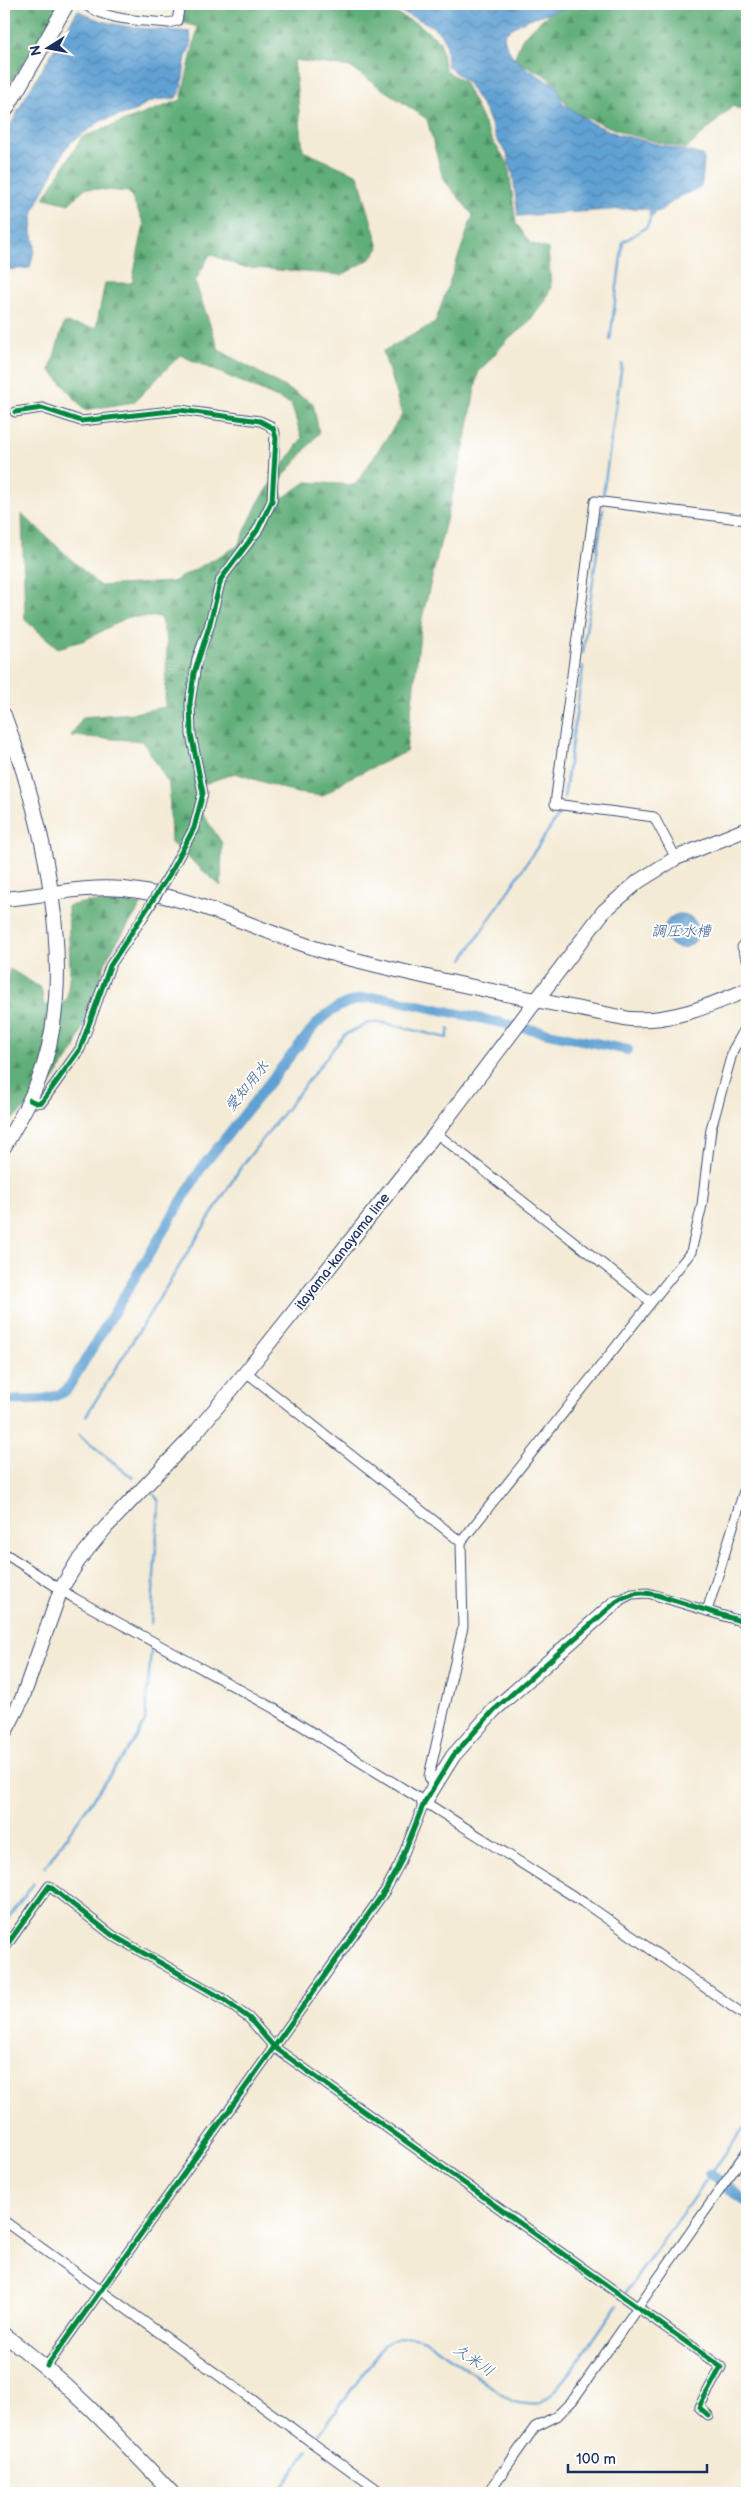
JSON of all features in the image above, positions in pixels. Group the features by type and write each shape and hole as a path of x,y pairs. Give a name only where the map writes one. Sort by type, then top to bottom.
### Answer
{"street":[{"path":"4,113 66,4"},
{"path":"84,4 100,14 109,16 168,22 177,21 180,4"},
{"path":"15,412 42,408 80,421 180,410 260,421 269,425 275,433 272,501 257,531 221,579 209,627 198,660 190,703 191,734 203,794 194,828 169,875 110,966 80,1049 42,1102 36,1103 30,1100"},
{"path":"676,858 654,816 555,804 595,501 747,520"},
{"path":"4,715 25,778 51,895 58,962 56,991 47,1049 40,1078 4,1147"},
{"name":"itayama-kanayama line","path":"4,1734 22,1699 61,1589 78,1561 106,1527 192,1437 246,1372 436,1133 604,911 639,881 676,858 747,829"},
{"path":"4,899 104,889 168,896 309,948 630,1019 650,1020 690,1012 747,990"},
{"path":"747,941 742,947 747,959"},
{"path":"433,1788 429,1776 463,1627 461,1542 691,1252 702,1205 711,1129 734,1050 747,1025"},
{"path":"436,1133 651,1302"},
{"path":"246,1372 461,1542"},
{"path":"707,1611 747,1482"},
{"path":"4,1553 61,1589 273,1708 589,1906 747,2017"},
{"path":"47,2366 386,1892 424,1803 454,1756 494,1710 616,1602 632,1594 643,1592 747,1623"},
{"path":"4,1949 50,1886 112,1935 227,2002 249,2018 274,2047 721,2367 699,2407 708,2415"},
{"path":"488,2493 535,2427 557,2416 573,2400 747,2151"},
{"path":"4,2221 382,2493"},
{"path":"4,2335 47,2366 94,2411 172,2493"}],"green space":[{"path":"4,4 60,4 4,94"},
{"path":"185,4 384,4 386,9 420,25 440,42 445,70 464,82 492,140 508,163 516,223 530,243 548,249 551,287 544,303 526,325 508,339 478,373 465,443 422,618 406,752 347,779 323,796 297,793 235,773 195,787 195,802 222,843 221,886 171,843 169,784 143,741 71,736 83,717 134,713 165,707 167,641 160,617 128,617 85,640 58,648 25,620 22,514 100,586 172,582 238,546 258,503 302,438 291,404 180,355 134,402 85,410 50,370 64,323 96,328 105,283 132,283 144,224 129,192 85,188 69,204 44,198 82,137 181,100 198,27 180,22","holes":["294,60 350,67 427,119 443,179 473,215 435,323 383,351 402,415 355,485 306,482 283,498 278,483 319,433 313,403 219,350 195,282 210,254 241,267 342,275 370,259 379,248 358,175 303,151"]},
{"path":"532,4 747,4 747,113 733,106 686,149 627,134 572,112 548,77 514,59 523,37 548,14"},
{"path":"88,902 142,904 108,956 75,1048 46,1091 4,1126 4,986 10,969 41,988 44,1006 67,1000 70,969 68,906"}],"water":[{"path":"388,4 589,4 534,17 513,27 504,34 510,52 523,66 557,86 563,104 591,123 617,134 702,155 704,159 702,184 699,188 679,197 658,212 655,211 654,216 649,216 650,210 639,208 518,216 513,175 507,154 497,140 487,114 467,82 447,66 444,39 439,32 425,22"},
{"path":"78,10 90,17 118,25 190,32 191,46 186,58 182,85 176,98 155,100 145,104 138,110 101,121 74,140 65,149 34,210 32,231 35,246 30,268 4,270 4,139 23,101"},
{"name":"調圧水槽","path":"681,914 688,915 693,919 697,924 697,938 693,943 688,947 681,948 674,947 669,943 665,938 664,931 665,924 669,919 674,915"}],"waterway":[{"path":"610,340 623,242 647,227 652,214"},
{"path":"603,495 622,364"},
{"path":"583,653 603,509"},
{"path":"564,798 583,667"},
{"path":"463,959 562,810"},
{"name":"愛知用水","path":"4,1400 45,1399 67,1390 202,1167 316,1024 339,1006 365,998 385,998 628,1050"},
{"path":"86,1416 241,1167 344,1035 369,1023 379,1022 447,1038 449,1029"},
{"path":"79,1435 133,1478"},
{"path":"151,1623 159,1502 154,1494"},
{"path":"45,1867 139,1734 145,1721 151,1650"},
{"path":"4,1924 34,1883"},
{"name":"久米川","path":"626,2292 747,2123"},
{"path":"710,2174 747,2202"},
{"name":"久米川","path":"317,2437 384,2345 404,2337 425,2340 512,2401 538,2404 556,2389 617,2305"},
{"name":"久米川","path":"278,2493 308,2450"}],"cycle path":[{"path":"15,412 42,408 81,421 180,410 260,421 273,428 276,438 272,501 257,531 221,579 209,627 194,673 190,703 191,734 203,793 194,828 169,875 110,966 80,1049 42,1102 36,1103 30,1100"},
{"path":"47,2366 385,1891 400,1863 424,1803 453,1756 494,1710 616,1602 631,1595 640,1593 657,1595 747,1623"},
{"path":"4,1949 49,1886 112,1935 220,1997 249,2018 274,2047 721,2367 699,2407 708,2415"}]}
